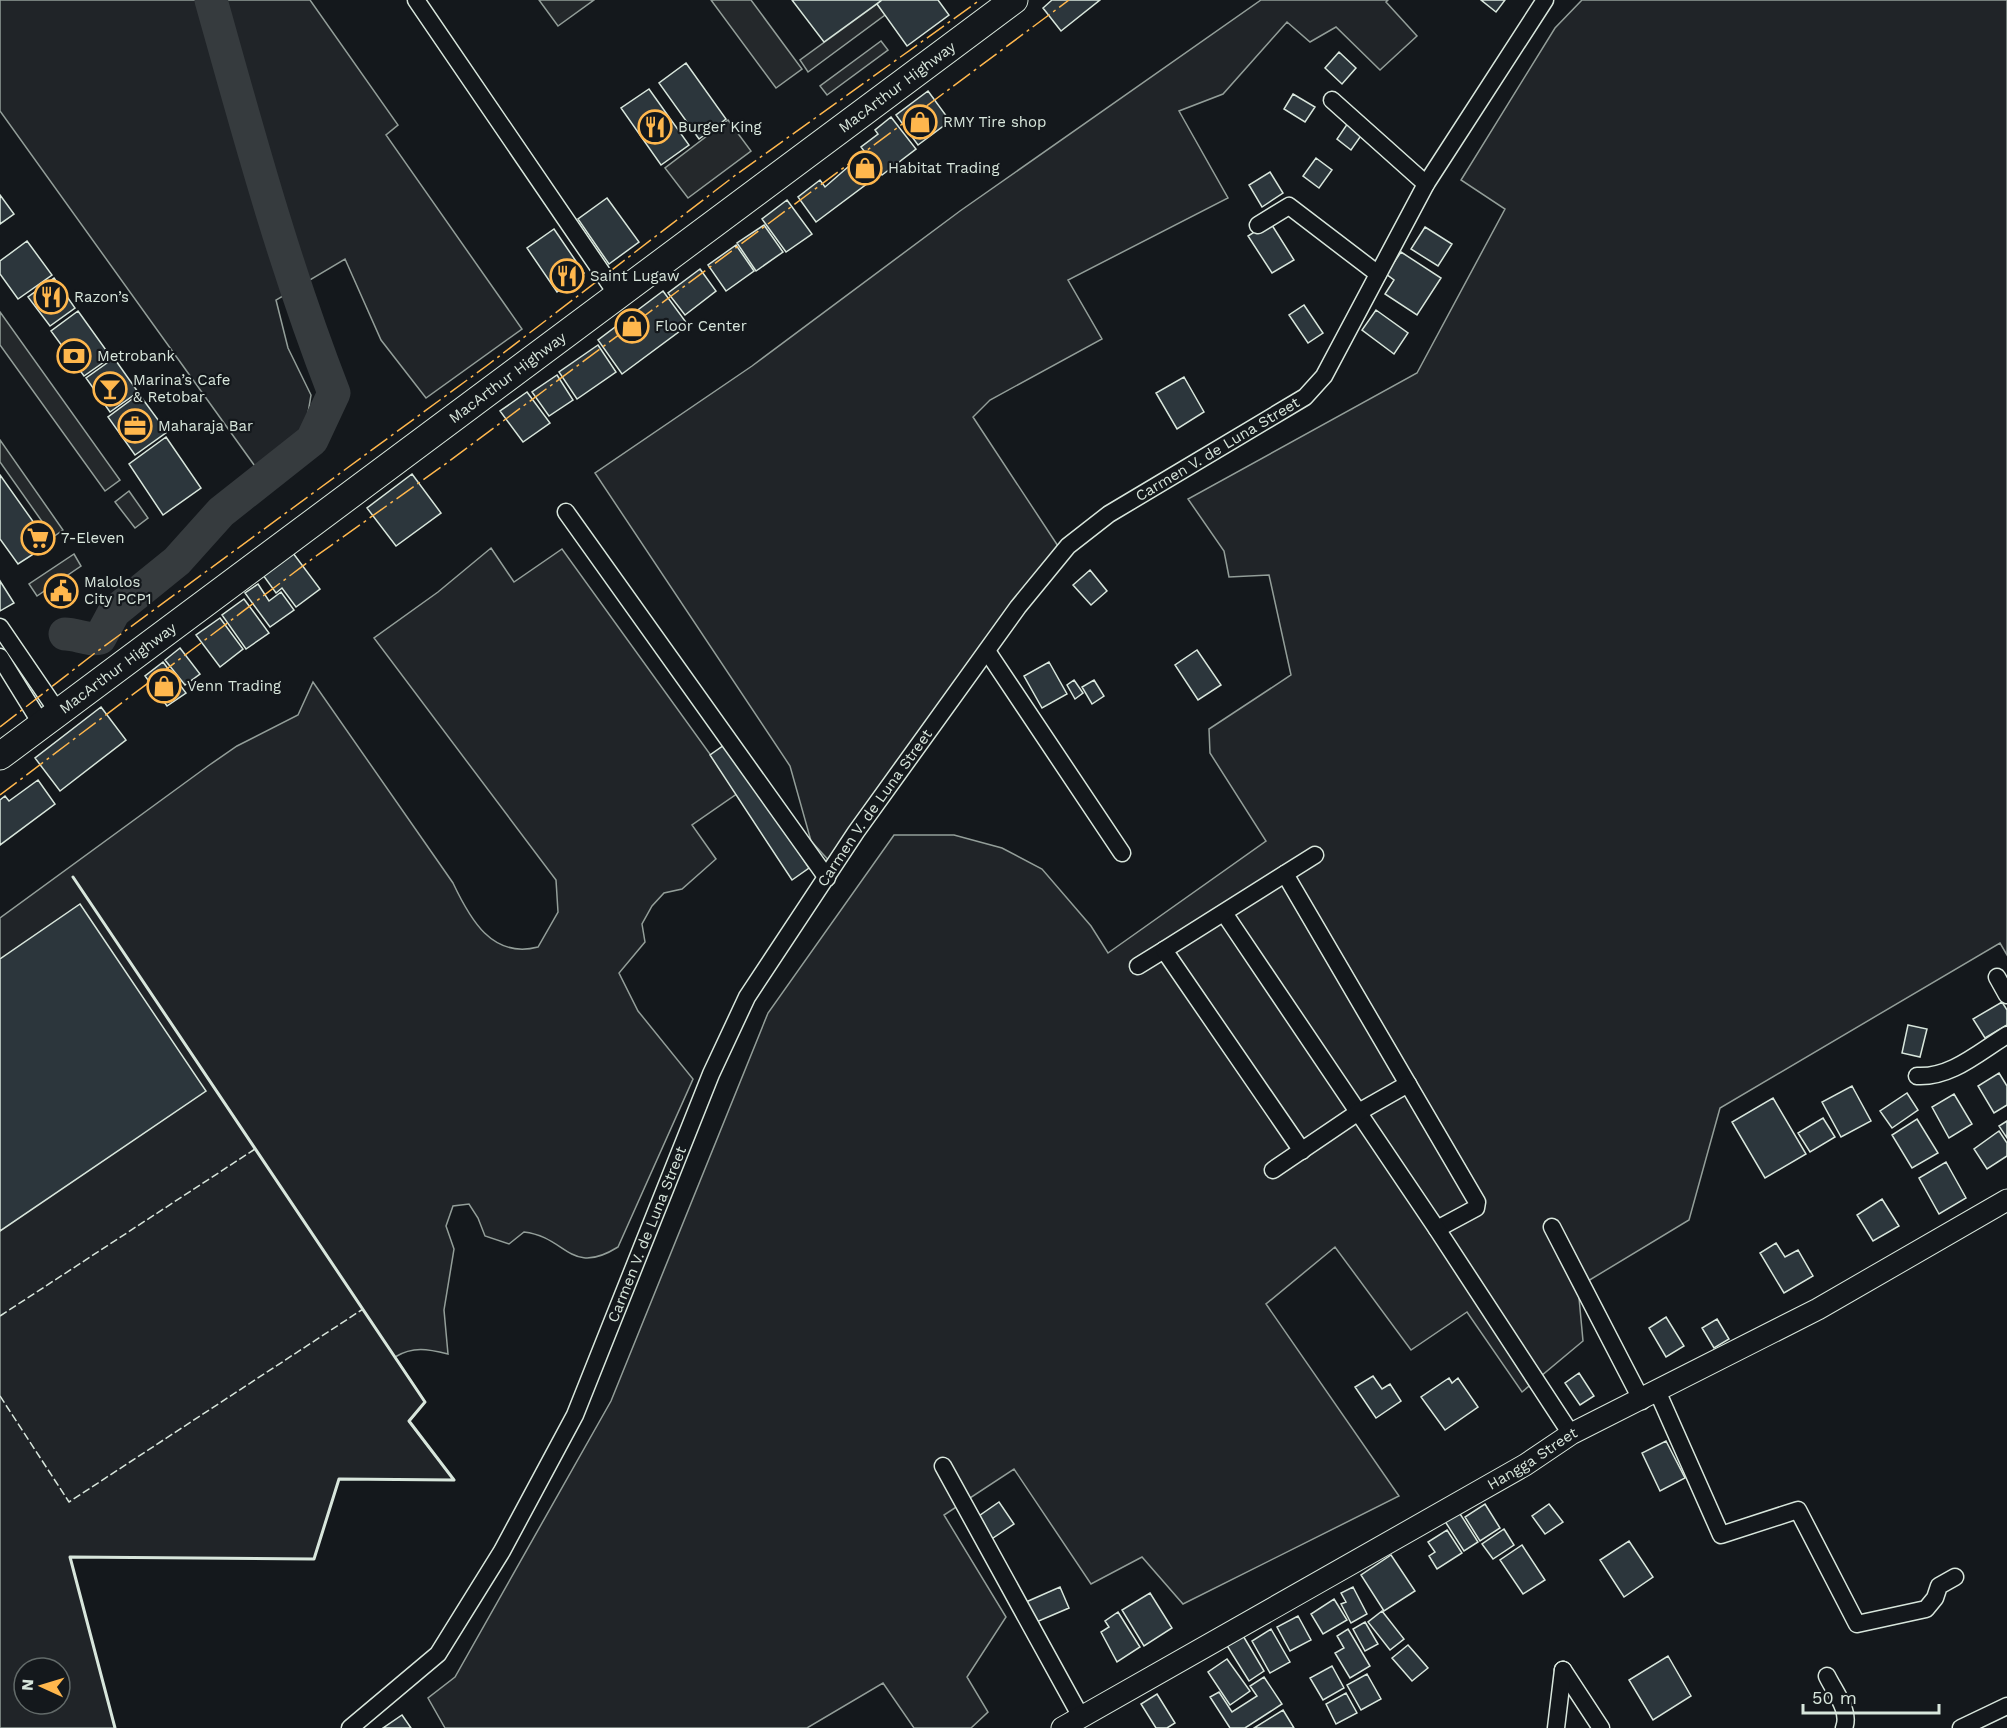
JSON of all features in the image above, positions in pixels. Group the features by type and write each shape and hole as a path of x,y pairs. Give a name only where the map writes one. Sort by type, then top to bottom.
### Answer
{"highway":[{"name":"MacArthur Highway","path":"0,756 1014,0"}],"street":[{"path":"416,0 618,296"},
{"name":"Carmen V. de Luna Street","path":"350,1728 438,1654 502,1551 574,1415 711,1074 747,997 856,832 1017,607 1068,546 1109,514 1305,397 1324,376 1426,184 1545,0"},
{"path":"1332,100 1426,184"},
{"path":"1258,225 1289,206 1378,274"},
{"path":"566,512 827,878"},
{"path":"0,627 50,719"},
{"path":"987,651 1122,853"},
{"path":"0,657 50,719"},
{"path":"1138,966 1315,855"},
{"path":"1285,874 1477,1202 1476,1208 1437,1229"},
{"path":"1224,913 1437,1229 1571,1434"},
{"path":"1164,950 1302,1151"},
{"path":"1997,977 2007,995"},
{"path":"1917,1076 1931,1077 1946,1072 2007,1035"},
{"path":"1273,1170 1357,1113 1408,1083"},
{"name":"Hangga Street","path":"1062,1728 1526,1465 1571,1434 1818,1309 2007,1200"},
{"path":"1551,1227 1650,1396 1721,1535 1798,1510 1857,1624 1926,1609 1935,1598 1939,1586 1955,1577"},
{"path":"943,1466 1080,1717"},
{"path":"1556,1728 1563,1670 1601,1728"},
{"path":"1827,1676 1846,1712 1846,1724"},
{"path":"1961,1728 2007,1706"}],"shaded area":[{"path":"0,0 310,0 398,125 386,135 522,329 426,398 381,340 345,259 276,300 288,348 311,395 306,425 257,469 0,111"},
{"path":"539,0 594,0 558,26"},
{"path":"711,0 751,0 802,69 776,88"},
{"path":"1261,0 1388,0 1386,2 1417,36 1380,70 1336,27 1310,42 1287,22 1223,94 1179,111 1228,198 1068,280 1102,339 990,400 973,417 1058,546 832,864 811,841 790,766 595,473 752,366 960,211"},
{"path":"1582,0 2007,0 2007,955 2000,943 1720,1108 1689,1220 1578,1287 1583,1341 1522,1392 1467,1312 1411,1350 1335,1247 1266,1304 1399,1496 1183,1604 1142,1557 1091,1584 1014,1469 944,1515 1006,1617 967,1677 988,1712 971,1728 914,1728 883,1683 807,1728 445,1728 428,1698 455,1677 611,1401 768,1013 894,835 954,835 1002,848 1042,869 1091,926 1108,953 1266,841 1210,753 1209,729 1291,675 1269,575 1229,577 1224,551 1188,499 1417,373 1505,209 1461,180 1555,28"},
{"path":"877,4 885,15 808,72 800,60"},
{"path":"881,41 888,50 827,95 820,86"},
{"path":"728,120 751,151 688,198 665,168"},
{"path":"0,312 120,480 105,491 0,345"},
{"path":"0,440 63,530 53,537 0,462"},
{"path":"129,491 148,518 135,528 115,502"},
{"path":"491,548 514,582 562,549 738,793 692,825 716,859 682,889 664,893 652,906 642,924 645,942 619,973 638,1011 693,1079 618,1247 602,1255 589,1258 579,1257 538,1235 524,1232 509,1244 485,1236 469,1204 453,1206 446,1226 454,1249 444,1310 448,1354 421,1350 408,1351 395,1357 425,1402 409,1422 454,1480 339,1479 314,1559 70,1557 115,1728 0,1728 0,918 237,746 298,715 313,682 453,883 475,922 485,933 495,942 508,947 522,949 538,947 558,912 556,880 374,638 438,592"},
{"path":"74,554 81,566 37,596 29,584"}],"building":[{"path":"792,0 882,0 824,42"},
{"path":"882,0 938,0 949,15 907,46 877,4"},
{"path":"1052,0 1100,0 1061,31 1043,8"},
{"path":"1481,0 1505,0 1496,12"},
{"path":"1339,52 1356,68 1342,84 1325,68"},
{"path":"686,63 726,119 699,139 659,83"},
{"name":"Burger King","path":"649,89 689,145 661,165 621,108"},
{"path":"928,91 950,121 918,145 896,115"},
{"path":"1293,94 1315,107 1305,122 1284,109"},
{"path":"891,117 916,149 882,175 861,147 878,134 875,130"},
{"path":"1350,120 1365,130 1351,150 1337,139"},
{"path":"864,153 880,174 816,222 798,197 820,180 825,187"},
{"path":"1316,158 1332,170 1319,188 1303,176"},
{"path":"1270,172 1283,193 1262,207 1249,185"},
{"path":"0,195 14,214 0,224"},
{"path":"607,198 639,242 609,264 578,219"},
{"path":"787,200 812,234 786,252 762,219"},
{"path":"1270,222 1294,260 1272,273 1248,236"},
{"path":"764,225 783,252 756,271 737,243"},
{"path":"1425,227 1452,244 1438,266 1411,249"},
{"path":"554,229 584,273 557,292 527,248"},
{"path":"27,241 52,275 18,299 0,274 0,261"},
{"path":"736,245 754,271 726,291 708,265"},
{"path":"1401,252 1441,278 1417,315 1385,294 1394,280 1386,274"},
{"path":"700,269 716,291 685,315 668,293"},
{"path":"54,278 75,308 50,326 28,297"},
{"path":"663,291 688,325 622,374 598,340"},
{"path":"1304,305 1323,333 1308,343 1289,315"},
{"path":"1376,310 1408,333 1394,354 1362,330"},
{"path":"78,311 111,357 84,376 51,331"},
{"path":"598,345 616,372 577,399 559,372"},
{"path":"114,358 138,392 110,412 86,378"},
{"path":"557,375 573,400 549,416 532,392"},
{"path":"1184,377 1204,412 1177,429 1156,393"},
{"path":"527,392 550,423 523,442 500,411"},
{"path":"139,394 167,432 135,455 108,417"},
{"path":"166,437 201,488 163,515 129,464"},
{"path":"412,474 441,513 396,546 367,508"},
{"path":"0,475 49,544 18,564 0,539"},
{"path":"293,553 320,589 296,607 282,588 276,593 263,575"},
{"path":"1090,570 1107,591 1091,605 1073,585"},
{"name":"Malolos City PCP1","path":"66,580 73,590 55,602 49,592"},
{"path":"0,581 14,603 0,611"},
{"path":"258,584 269,601 281,592 294,610 270,627 245,593"},
{"path":"244,599 269,633 246,649 222,615"},
{"path":"220,618 243,649 220,667 196,635"},
{"path":"180,648 200,674 185,685 165,660"},
{"path":"1197,650 1221,685 1198,700 1175,665"},
{"path":"163,662 186,693 167,706 145,676"},
{"path":"1049,662 1067,694 1042,708 1024,676"},
{"path":"1074,680 1083,693 1075,699 1067,685"},
{"path":"1094,680 1104,696 1092,704 1082,687"},
{"path":"101,707 126,740 60,791 35,758"},
{"path":"727,743 809,868 792,880 710,755"},
{"path":"38,780 55,804 0,845 0,800 5,796 9,801"},
{"path":"80,904 206,1091 0,1231 0,959"},
{"path":"2002,1002 2007,1010 2007,1025 1985,1038 1973,1019"},
{"path":"1908,1025 1927,1029 1920,1057 1902,1053"},
{"path":"1999,1073 2007,1086 2007,1105 1994,1113 1978,1086"},
{"path":"1852,1086 1871,1121 1841,1137 1822,1102"},
{"path":"1907,1093 1918,1110 1892,1128 1880,1111"},
{"path":"1954,1094 1972,1124 1949,1138 1932,1107"},
{"path":"1773,1098 1806,1154 1765,1178 1732,1122"},
{"path":"1823,1118 1835,1137 1810,1152 1798,1133"},
{"path":"1917,1119 1938,1153 1912,1168 1892,1135"},
{"path":"2007,1121 2007,1138 1999,1126"},
{"path":"1999,1131 2007,1143 2007,1156 1987,1169 1974,1149"},
{"path":"1946,1162 1966,1198 1939,1214 1919,1178"},
{"path":"1882,1199 1899,1226 1873,1241 1857,1215"},
{"path":"1776,1243 1785,1257 1798,1250 1813,1276 1784,1293 1760,1253"},
{"path":"1666,1317 1684,1346 1666,1357 1649,1328"},
{"path":"1717,1319 1729,1339 1714,1348 1702,1328"},
{"path":"1579,1373 1594,1396 1580,1405 1565,1383"},
{"path":"1373,1376 1382,1389 1390,1384 1401,1401 1376,1418 1355,1387"},
{"path":"1449,1378 1452,1383 1458,1378 1478,1407 1445,1430 1421,1397"},
{"path":"1666,1441 1685,1478 1660,1491 1642,1453"},
{"path":"999,1502 1014,1524 990,1540 976,1518"},
{"path":"1485,1504 1500,1528 1480,1541 1465,1517"},
{"path":"1549,1504 1563,1522 1545,1534 1532,1516"},
{"path":"1455,1506 1478,1542 1464,1551 1441,1515"},
{"path":"1504,1529 1514,1545 1493,1559 1482,1544"},
{"path":"1447,1530 1462,1553 1437,1569 1429,1556 1435,1552 1428,1542"},
{"path":"1629,1541 1653,1577 1624,1597 1600,1560"},
{"path":"1522,1545 1545,1580 1523,1594 1500,1560"},
{"path":"1391,1555 1415,1591 1384,1611 1361,1575"},
{"path":"1060,1587 1069,1608 1034,1623 1026,1602"},
{"path":"1353,1587 1367,1614 1351,1623 1341,1604 1346,1602 1341,1593"},
{"path":"1150,1593 1172,1628 1144,1646 1122,1610"},
{"path":"1334,1599 1347,1620 1323,1634 1311,1614"},
{"path":"1382,1611 1404,1639 1390,1650 1368,1622"},
{"path":"1118,1612 1140,1647 1117,1662 1101,1632 1109,1627 1105,1621"},
{"path":"1298,1616 1311,1640 1290,1651 1277,1627"},
{"path":"1365,1622 1378,1644 1365,1651 1353,1629"},
{"path":"1271,1629 1290,1662 1270,1673 1252,1641"},
{"path":"1348,1629 1370,1666 1350,1678 1335,1653 1344,1648 1337,1636"},
{"path":"1242,1634 1264,1671 1249,1681 1226,1644"},
{"path":"1408,1645 1428,1668 1412,1681 1392,1658"},
{"path":"1668,1656 1691,1696 1653,1720 1629,1680"},
{"path":"1227,1659 1250,1691 1230,1705 1208,1672"},
{"path":"1332,1666 1344,1688 1323,1700 1310,1678"},
{"path":"1367,1674 1381,1699 1361,1710 1347,1685"},
{"path":"1264,1677 1282,1704 1245,1728 1230,1728 1210,1697 1219,1692 1232,1712 1257,1696 1250,1686"},
{"path":"1346,1693 1357,1713 1336,1724 1326,1704"},
{"path":"1157,1694 1175,1723 1167,1728 1156,1728 1141,1704"},
{"path":"1283,1710 1294,1728 1254,1728"},
{"path":"402,1715 411,1728 383,1728"}],"waterway":[{"path":"65,634 92,639 100,638 114,612 177,561 221,512 312,440 334,393 283,247 211,0"}],"fence":[{"path":"0,1316 255,1149"},
{"path":"0,1396 69,1502 363,1309"}],"wall":[{"path":"73,877 425,1402 409,1421 454,1480 339,1479 314,1559 70,1557 115,1728"}],"power":[{"path":"0,727 95,653 489,364 737,174 980,0"},
{"path":"0,795 312,559 444,465 1069,0"}],"place":[{"name":"RMY Tire shop","path":"920,122"},
{"name":"Burger King","path":"655,127"},
{"name":"Habitat Trading","path":"865,168"},
{"name":"Saint Lugaw","path":"567,276"},
{"name":"Razon’s","path":"51,297"},
{"name":"Floor Center","path":"632,326"},
{"name":"Metrobank","path":"74,356"},
{"name":"Marina’s Cafe & Retobar","path":"110,389"},
{"name":"Maharaja Bar","path":"135,426"},
{"name":"7-Eleven","path":"38,538"},
{"name":"Malolos City PCP1","path":"61,591"},
{"name":"Venn Trading","path":"164,686"}]}
